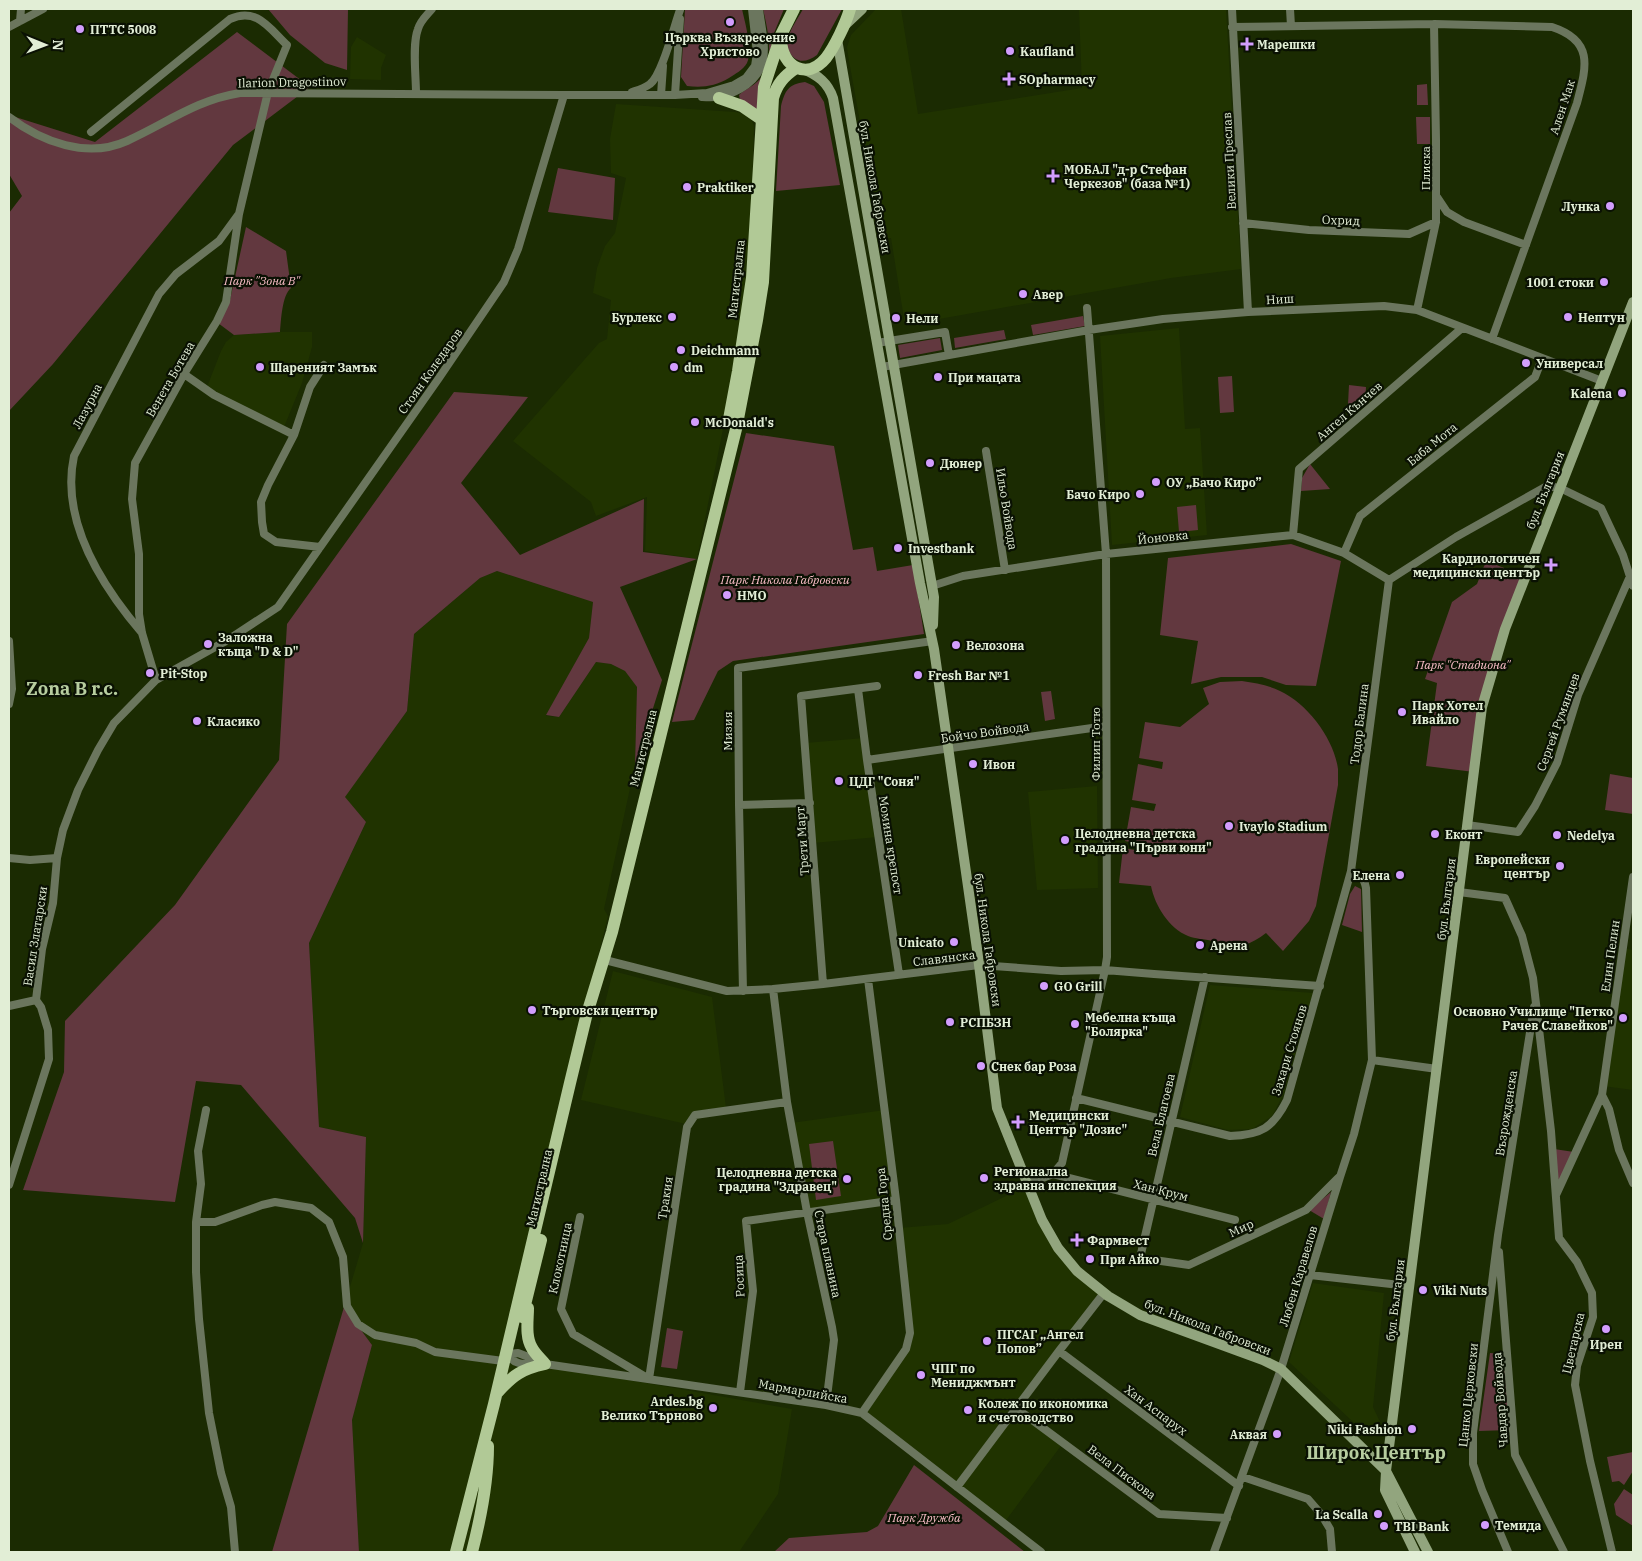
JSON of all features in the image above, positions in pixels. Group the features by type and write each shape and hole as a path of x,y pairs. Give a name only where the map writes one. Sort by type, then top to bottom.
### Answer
{"main road":[{"name":"Магистрална","path":"456,1552 507,1355 584,1027 605,960 736,429 758,320 763,282 773,98 781,80 800,69 814,66 825,59 844,25 850,9"},
{"name":"Магистрална","path":"711,525 752,278 764,87 790,12"},
{"path":"782,35 781,46 784,56 790,64 800,69"},
{"path":"718,98 742,106 761,118"},
{"name":"Магистрална","path":"507,1355 528,1295 596,1010 600,976"},
{"path":"496,1398 512,1377 520,1371 545,1364 532,1348 528,1334 528,1295"},
{"path":"472,1552 480,1522 487,1481 488,1425"},
{"path":"448,1552 466,1513"}],"street":[{"path":"20,21 21,9"},
{"path":"9,27 44,9"},
{"path":"416,94 417,29 432,9"},
{"path":"564,95 675,95 707,93 721,90 740,82 751,72 757,60 752,9"},
{"path":"675,95 718,98 746,86 756,78 760,72 764,49 759,9"},
{"path":"844,25 862,9"},
{"name":"Велики Преслав","path":"1232,9 1248,312"},
{"path":"1290,9 1291,26"},
{"path":"675,95 681,10"},
{"path":"660,95 668,44 681,10"},
{"name":"Венета Ботева","path":"91,132 230,19 249,14 287,46 268,92 239,214 226,302 217,321 184,374 135,463 132,499 139,554 139,614 142,633 156,680"},
{"name":"Ален Мак","path":"1232,27 1434,24 1552,27 1566,31 1577,39 1583,52 1584,77 1576,107 1492,339"},
{"name":"Плиска","path":"1417,310 1436,222 1434,24"},
{"name":"бул. Никола Габровски","path":"837,39 934,597 933,641"},
{"path":"627,94 650,85 664,62"},
{"name":"бул. Никола Габровски","path":"800,69 812,73 824,81 831,91 833,98 920,582 933,641 979,964 997,1108 1042,1220 1058,1248 1076,1270 1104,1293 1140,1315 1254,1357 1281,1369 1386,1471 1428,1552"},
{"name":"Ilarion Dragostinov","path":"9,117 39,136 53,142 77,147 105,148 127,141 196,105 211,99 240,92 564,95"},
{"name":"Стоян Коледаров","path":"156,680 226,641 278,607 445,370 504,282 518,249 564,95"},
{"path":"1437,197 1448,212 1464,222 1526,245"},
{"name":"Лазурна","path":"142,633 119,606 94,564 77,524 71,497 71,470 74,456 159,294 176,274 219,241 239,214"},
{"name":"Охрид","path":"1243,223 1309,230 1409,234 1436,222"},
{"name":"бул. България","path":"1415,1552 1385,1490 1386,1471 1482,707 1505,629 1633,302"},
{"name":"Ниш","path":"882,367 1089,330 1163,319 1248,312 1384,306 1417,310 1602,381"},
{"name":"Филип Тотю","path":"1053,1174 1062,1163 1107,957 1106,554 1087,308"},
{"name":"Ангел Кънчев","path":"1293,534 1299,469 1462,328"},
{"path":"878,343 946,332 949,355"},
{"name":"Баба Мота","path":"1344,553 1360,516 1535,377 1542,359"},
{"path":"320,547 276,542 264,534 262,502 268,485 294,435 310,387 324,365"},
{"path":"184,374 214,395 294,435"},
{"name":"Ильо Войвода","path":"986,451 1005,570"},
{"path":"1389,580 1456,537 1517,501 1547,486 1560,488 1601,508 1632,573 1633,586"},
{"name":"Йоновка","path":"932,586 963,576 1106,554 1293,534 1344,553 1389,580"},
{"name":"Сергей Румянцев","path":"1468,825 1518,832 1535,806 1557,763 1578,695 1632,573"},
{"name":"Тодор Балина","path":"1351,871 1389,580"},
{"path":"9,641 12,689 9,704"},
{"name":"Мизия","path":"743,991 738,668 933,641"},
{"name":"Васил Златарски","path":"9,1185 11,1166 34,1110 49,1059 48,1030 41,1007 36,1000 42,949 53,902 57,858 63,830 78,790 114,723 156,680"},
{"path":"858,689 877,686"},
{"name":"Трети Март","path":"823,984 801,696 858,689"},
{"name":"Момина крепост","path":"858,689 899,974"},
{"name":"Бойчо Войвода","path":"867,760 1106,726"},
{"path":"739,805 810,802"},
{"path":"9,858 30,860 57,858"},
{"path":"1351,871 1358,873 1364,878 1366,888 1372,1060 1437,1069"},
{"name":"Захари Стоянов","path":"1076,1098 1171,1123 1230,1136 1254,1133 1271,1124 1279,1116 1287,1100 1351,871"},
{"name":"Елин Пелин","path":"1602,1095 1633,877"},
{"path":"1459,892 1505,898 1522,936 1536,995"},
{"name":"Славянска","path":"605,960 727,992 823,984 979,964 1061,971 1105,970 1320,986"},
{"name":"Вела Благоева","path":"1140,1258 1205,977"},
{"name":"Средна Гора","path":"862,1413 906,1349 910,1333 896,1200 868,979"},
{"name":"Стара планина","path":"773,989 787,1102 807,1212 834,1340 826,1405"},
{"name":"Цветарска","path":"1536,995 1559,1238 1577,1262 1592,1293 1593,1318 1577,1366 1575,1385 1590,1461 1612,1552"},
{"name":"Възрожденска","path":"1498,1235 1536,995"},
{"path":"9,1006 36,1000"},
{"name":"Любен Каравелов","path":"1214,1552 1281,1369 1354,1134 1372,1060"},
{"path":"1602,1095 1609,1108 1619,1150 1633,1183"},
{"path":"1556,1197 1602,1095"},
{"name":"Тракия","path":"649,1379 687,1127 695,1115 787,1102"},
{"path":"206,1110 198,1151 201,1184 196,1222 196,1272 199,1319 209,1413 221,1473 231,1507 235,1552"},
{"path":"1027,1184 1053,1174"},
{"name":"Хан Крум","path":"1053,1174 1235,1220"},
{"name":"Мир","path":"1140,1258 1189,1265 1306,1210 1340,1177"},
{"path":"807,1212 896,1200"},
{"name":"Мармарлийска","path":"196,1222 215,1222 275,1202 311,1208 329,1222 343,1257 347,1306 358,1324 375,1334 416,1343 435,1352 525,1355 545,1364 826,1405 862,1413 1041,1552"},
{"name":"Росица","path":"740,1392 753,1291 746,1221 807,1212"},
{"name":"Клокотница","path":"580,1217 561,1309 573,1334 649,1379"},
{"name":"Цанко Церковски","path":"1498,1235 1473,1433 1473,1464 1508,1552"},
{"name":"Чавдар Войвода","path":"1498,1235 1515,1455 1564,1552"},
{"path":"1310,1275 1409,1286"},
{"path":"957,1487 1104,1293"},
{"name":"Хан Аспарух","path":"1059,1351 1239,1486"},
{"name":"Вела Пискова","path":"1016,1408 1160,1514 1227,1518"},
{"path":"1242,1477 1308,1499 1321,1514 1330,1529 1332,1552"}],"shaded area":[{"name":"МОБАЛ \"д-р Стефан Черкезов\" (база №1)","path":"876,9 901,9 918,114 1082,88 1079,9 1226,9 1241,269 1171,278 905,325 891,238 881,239 847,47 851,35"},
{"path":"357,37 386,55 381,68 381,80 350,79 351,47"},
{"path":"616,104 735,112 746,114 754,126 750,276 734,374 697,559 645,551 647,497 596,516 591,502 513,441 599,343 607,339 611,300 593,293 597,268 605,246 615,233 626,178 611,173 610,139"},
{"name":"ОУ „Бачо Киро”","path":"1179,328 1185,429 1200,428 1207,535 1112,545 1100,336"},
{"name":"Шареният Замък","path":"312,332 312,347 302,383 284,427 207,387 221,351 226,342 234,335"},
{"path":"497,571 593,602 589,638 546,716 559,717 596,662 611,664 625,671 637,687 635,765 604,909 608,916 500,1357 792,1409 778,1494 739,1552 359,1552 352,1420 372,1345 344,1307 363,1243 366,1137 319,1127 309,943 366,822 344,797 407,711 414,634 480,578"},
{"name":"ЦДГ \"Соня\"","path":"864,738 878,837 813,843 805,743"},
{"name":"Целодневна детска градина \"Първи юни\"","path":"1097,786 1098,888 1037,890 1028,792"},
{"name":"Основно Училище \"Петко Рачев Славейков\"","path":"1622,948 1633,950 1633,1090 1603,1086"},
{"path":"613,971 712,997 726,1108 694,1113 686,1124 581,1100"},
{"path":"1210,985 1313,993 1283,1095 1272,1116 1252,1129 1228,1130 1180,1117"},
{"name":"Целодневна детска градина \"Здравец\"","path":"885,1110 894,1198 807,1212 791,1123"},
{"name":"ПГСАГ „Ангел Попов”","path":"1027,1186 1058,1248 1104,1293 1016,1408 1063,1443 1004,1523 862,1413 906,1349 910,1333 899,1228 948,1224"},
{"path":"1313,1283 1384,1293 1373,1407 1382,1426 1366,1434 1289,1362"}],"green space":[{"path":"268,9 348,9 347,70 325,63 290,35"},
{"path":"685,9 742,9 748,36 749,58 739,72 714,85 687,86 681,77"},
{"path":"763,9 784,9 774,33 758,108 755,109 740,100 739,95 758,81 764,74 767,65 769,46"},
{"path":"803,9 842,9 817,55 808,60 800,61 790,54 786,44"},
{"path":"237,32 310,87 233,145 53,364 9,411 9,213 22,196 9,174 9,115 95,142"},
{"path":"805,82 814,86 824,102 840,185 776,191 781,106 788,89 795,84"},
{"path":"1427,84 1428,105 1417,105 1417,85"},
{"path":"1416,117 1430,117 1430,144 1417,144"},
{"path":"558,168 615,178 613,220 548,212"},
{"name":"Парк \"Зона В\"","path":"246,227 286,251 291,288 284,302 280,332 234,335 218,323 230,300"},
{"path":"1083,316 1085,326 1033,335 1031,325"},
{"path":"1004,330 1006,339 955,348 954,338"},
{"path":"940,338 942,350 900,358 898,345"},
{"path":"1232,376 1234,412 1220,413 1218,377"},
{"path":"1349,385 1366,387 1365,405 1348,404"},
{"path":"454,392 528,397 461,483 520,555 644,499 643,552 697,559 620,587 662,680 635,765 637,687 625,671 611,664 596,662 559,717 546,715 589,638 593,602 497,571 480,578 414,634 407,711 345,797 366,822 309,943 319,1127 366,1137 363,1243 355,1218 241,1085 196,1081 175,1202 23,1190 64,1072 65,1021 175,905 279,760 287,624"},
{"name":"Парк Никола Габровски","path":"746,433 834,446 853,550 873,547 877,571 913,565 924,634 733,661 718,671 694,720 672,722"},
{"path":"1310,464 1330,489 1301,491 1302,478"},
{"path":"1196,505 1198,530 1179,532 1177,507"},
{"path":"1291,544 1341,561 1316,686 1286,685 1262,677 1221,677 1191,684 1198,641 1160,635 1168,558"},
{"name":"Парк \"Стадиона\"","path":"1486,561 1525,576 1482,707 1474,772 1426,766 1437,683 1425,679 1452,602 1477,584"},
{"name":"Ivaylo Stadium","path":"1242,681 1261,684 1275,689 1290,697 1310,713 1331,746 1338,769 1338,785 1316,906 1309,921 1283,951 1266,933 1240,947 1212,949 1212,941 1188,936 1169,922 1159,908 1151,886 1119,883 1123,848 1147,852 1149,846 1125,841 1131,807 1154,811 1156,804 1132,800 1138,764 1162,769 1163,762 1139,758 1145,722 1180,727 1209,704 1203,688 1220,682"},
{"path":"1051,691 1055,719 1045,721 1041,692"},
{"path":"1610,774 1633,778 1633,814 1605,810"},
{"path":"1355,886 1361,889 1362,932 1342,925 1350,894"},
{"path":"833,1141 841,1196 816,1200 809,1144"},
{"path":"1554,1149 1574,1152 1557,1191"},
{"path":"1331,1192 1324,1219 1309,1210"},
{"path":"344,1307 372,1345 352,1420 359,1552 272,1552"},
{"path":"667,1328 683,1331 677,1369 661,1367"},
{"path":"1490,1353 1503,1354 1510,1430 1479,1431"},
{"path":"1633,1452 1633,1471 1624,1485 1619,1481 1612,1482 1607,1457"},
{"name":"Парк Дружба","path":"914,1465 1025,1552 774,1552 789,1538 867,1532 878,1526"},
{"path":"1624,1489 1633,1495 1633,1526 1616,1515 1614,1504"}],"place":[{"name":"Църква Възкресение Христово","path":"730,22"},
{"name":"ПТТС 5008","path":"80,29"},
{"name":"Марешки","path":"1247,44"},
{"name":"Kaufland","path":"1010,51"},
{"name":"SOpharmacy","path":"1009,79"},
{"name":"МОБАЛ \"д-р Стефан Черкезов\" (база №1)","path":"1053,176"},
{"name":"Praktiker","path":"687,187"},
{"name":"Лунка","path":"1610,206"},
{"name":"1001 стоки","path":"1604,282"},
{"name":"Авер","path":"1023,294"},
{"name":"Бурлекс","path":"672,317"},
{"name":"Нептун","path":"1568,317"},
{"name":"Нели","path":"896,318"},
{"name":"Deichmann","path":"681,350"},
{"name":"Универсал","path":"1526,363"},
{"name":"Шареният Замък","path":"260,367"},
{"name":"dm","path":"674,367"},
{"name":"При мацата","path":"938,377"},
{"name":"Kalena","path":"1622,393"},
{"name":"McDonald's","path":"695,422"},
{"name":"Дюнер","path":"930,463"},
{"name":"ОУ „Бачо Киро”","path":"1156,482"},
{"name":"Бачо Киро","path":"1140,494"},
{"name":"Investbank","path":"898,548"},
{"name":"Кардиологичен медицински център","path":"1551,565"},
{"name":"HMO","path":"727,595"},
{"name":"Заложна къща \"D & D\"","path":"208,644"},
{"name":"Велозона","path":"956,645"},
{"name":"Pit-Stop","path":"150,673"},
{"name":"Fresh Bar №1","path":"918,675"},
{"name":"Парк Хотел Ивайло","path":"1402,712"},
{"name":"Класико","path":"197,721"},
{"name":"Ивон","path":"973,764"},
{"name":"ЦДГ \"Соня\"","path":"839,781"},
{"name":"Ivaylo Stadium","path":"1229,826"},
{"name":"Еконт","path":"1435,834"},
{"name":"Nedelya","path":"1557,835"},
{"name":"Целодневна детска градина \"Първи юни\"","path":"1065,840"},
{"name":"Европейски център","path":"1560,866"},
{"name":"Елена","path":"1400,875"},
{"name":"Unicato","path":"954,942"},
{"name":"Арена","path":"1200,945"},
{"name":"GO Grill","path":"1044,986"},
{"name":"Търговски център","path":"532,1010"},
{"name":"Основно Училище \"Петко Рачев Славейков\"","path":"1623,1018"},
{"name":"РСПБЗН","path":"950,1022"},
{"name":"Мебелна къща \"Болярка\"","path":"1075,1024"},
{"name":"Снек бар Роза","path":"981,1066"},
{"name":"Медицински Център \"Дозис\"","path":"1018,1122"},
{"name":"Регионална здравна инспекция","path":"984,1178"},
{"name":"Целодневна детска градина \"Здравец\"","path":"847,1179"},
{"name":"Фармвест","path":"1077,1240"},
{"name":"При Айко","path":"1090,1259"},
{"name":"Viki Nuts","path":"1423,1290"},
{"name":"Ирен","path":"1606,1329"},
{"name":"ПГСАГ „Ангел Попов”","path":"987,1341"},
{"name":"ЧПГ по Мениджмънт","path":"921,1375"},
{"name":"Ardes.bg Велико Търново","path":"713,1408"},
{"name":"Колеж по икономика и счетоводство","path":"968,1410"},
{"name":"Niki Fashion","path":"1412,1429"},
{"name":"Аквая","path":"1277,1434"},
{"name":"La Scalla","path":"1378,1514"},
{"name":"Темида","path":"1485,1525"},
{"name":"TBI Bank","path":"1384,1526"}],"district":[{"name":"Zona B r.c.","path":"72,688"},
{"name":"Широк Център","path":"1376,1452"}]}
